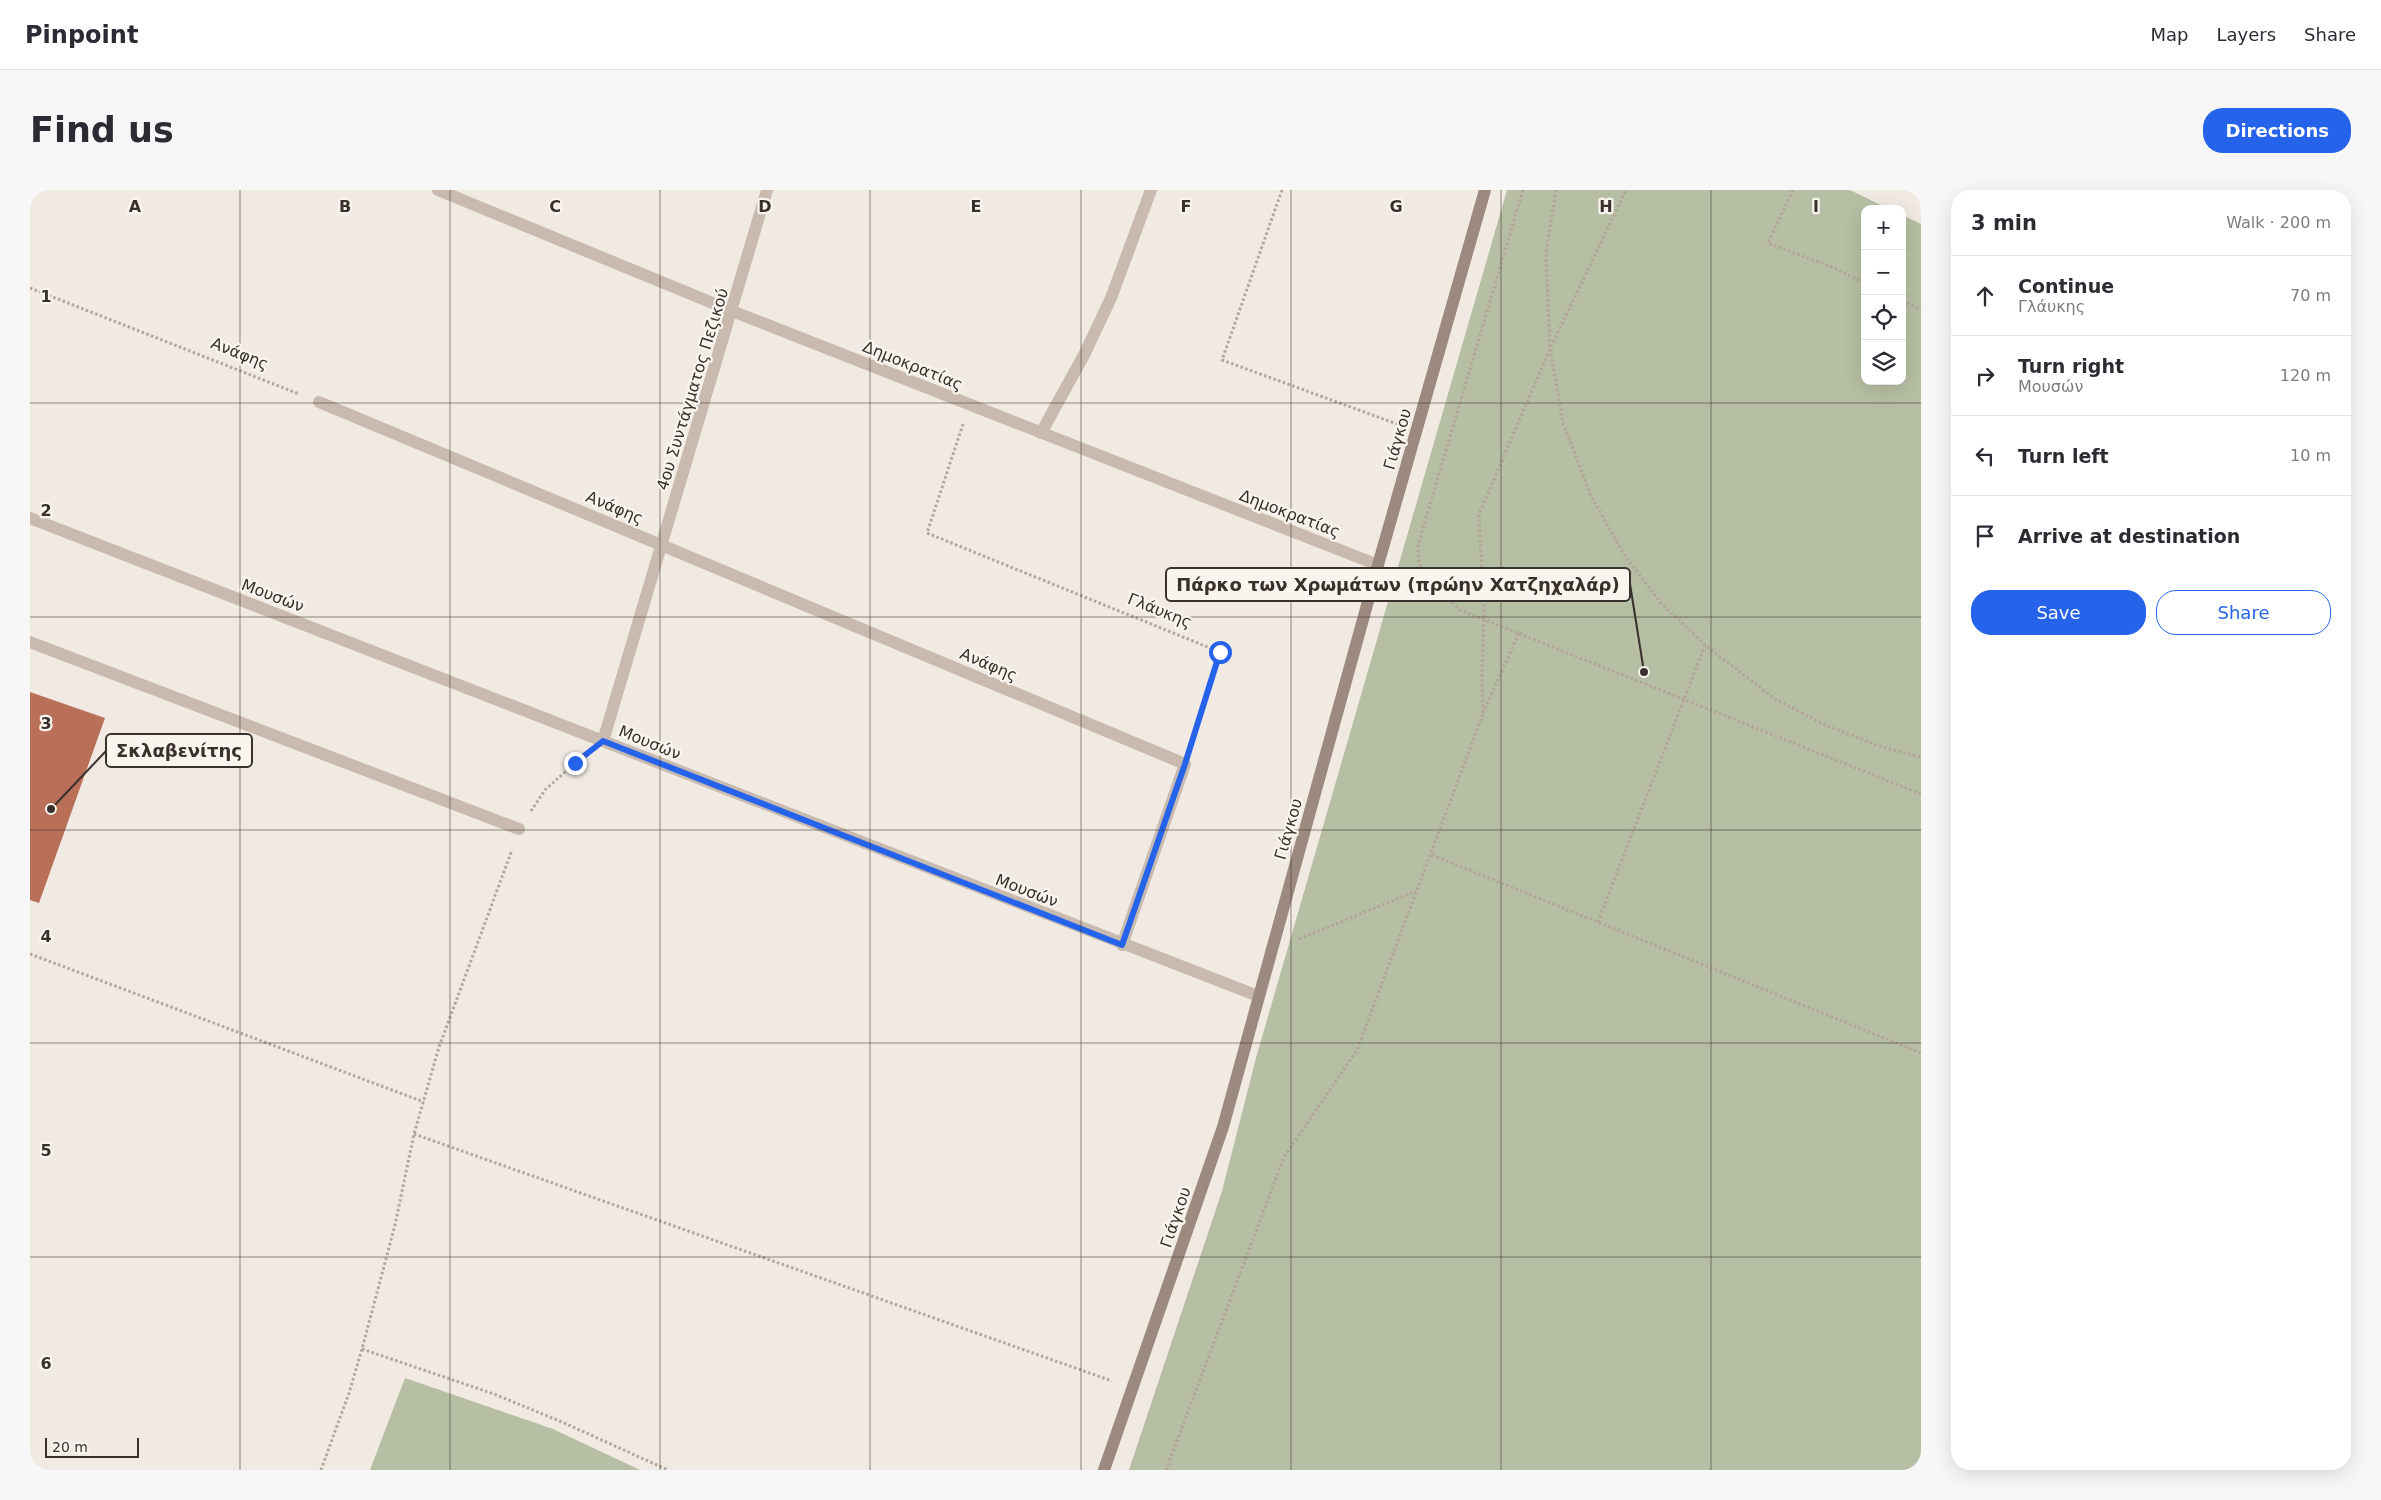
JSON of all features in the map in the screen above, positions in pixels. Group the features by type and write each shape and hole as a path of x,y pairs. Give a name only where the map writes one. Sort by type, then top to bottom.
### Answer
{"street":[{"name":"Δημοκρατίας","path":"438,190 732,311 1378,565"},
{"name":"4ου Συντάγματος Πεζικού","path":"603,741 767,190"},
{"path":"1041,433 1104,314 1152,190"},
{"name":"Γιάγκου","path":"1104,1470 1223,1127 1378,565 1485,190"},
{"name":"Ανάφης","path":"319,402 1185,764"},
{"name":"Μουσών","path":"30,518 1122,945 1258,996"},
{"path":"30,642 520,829"},
{"path":"1122,945 1185,764"}],"path":[{"path":"1282,190 1222,360 1416,431"},
{"path":"1523,190 1418,545 1420,564 1439,591 1460,610 1921,794"},
{"path":"1556,190 1546,253 1550,349 1563,423 1591,496 1631,564 1661,603 1706,645 1775,699 1825,725 1882,747 1921,757"},
{"path":"1483,714 1484,619 1478,514 1550,349 1626,190"},
{"path":"1793,190 1768,243 1834,268 1861,281"},
{"name":"Ανάφης","path":"30,288 319,402"},
{"path":"1906,303 1921,310"},
{"name":"Γλάυκης","path":"969,405 927,533 1220,652 1185,764"},
{"path":"1166,1470 1284,1157 1357,1050 1416,890 1432,855 1483,714 1519,633"},
{"path":"1598,922 1683,698 1706,645"},
{"path":"321,1470 349,1393 362,1349 395,1225 414,1134 439,1047 520,829 545,790 603,741"},
{"path":"1432,855 1921,1052"},
{"path":"1271,950 1416,890"},
{"path":"30,954 424,1102"},
{"path":"414,1134 1133,1388"},
{"path":"362,1349 494,1394 562,1422 668,1470"}],"green space":[{"path":"1507,190 1850,190 1881,205 1861,205 1861,385 1906,385 1906,217 1921,224 1921,1470 1129,1470 1222,1191 1256,1058"},
{"path":"405,1378 553,1429 640,1470 370,1470"}],"building":[{"path":"30,692 105,718 39,903 30,900"}],"place":[{"name":"Πάρκο των Χρωμάτων (πρώην Χατζηχαλάρ)","path":"1644,672"},
{"name":"Σκλαβενίτης","path":"51,809"}],"route":[{"path":"575,763 603,741 1122,945 1185,764 1220,652"}]}
